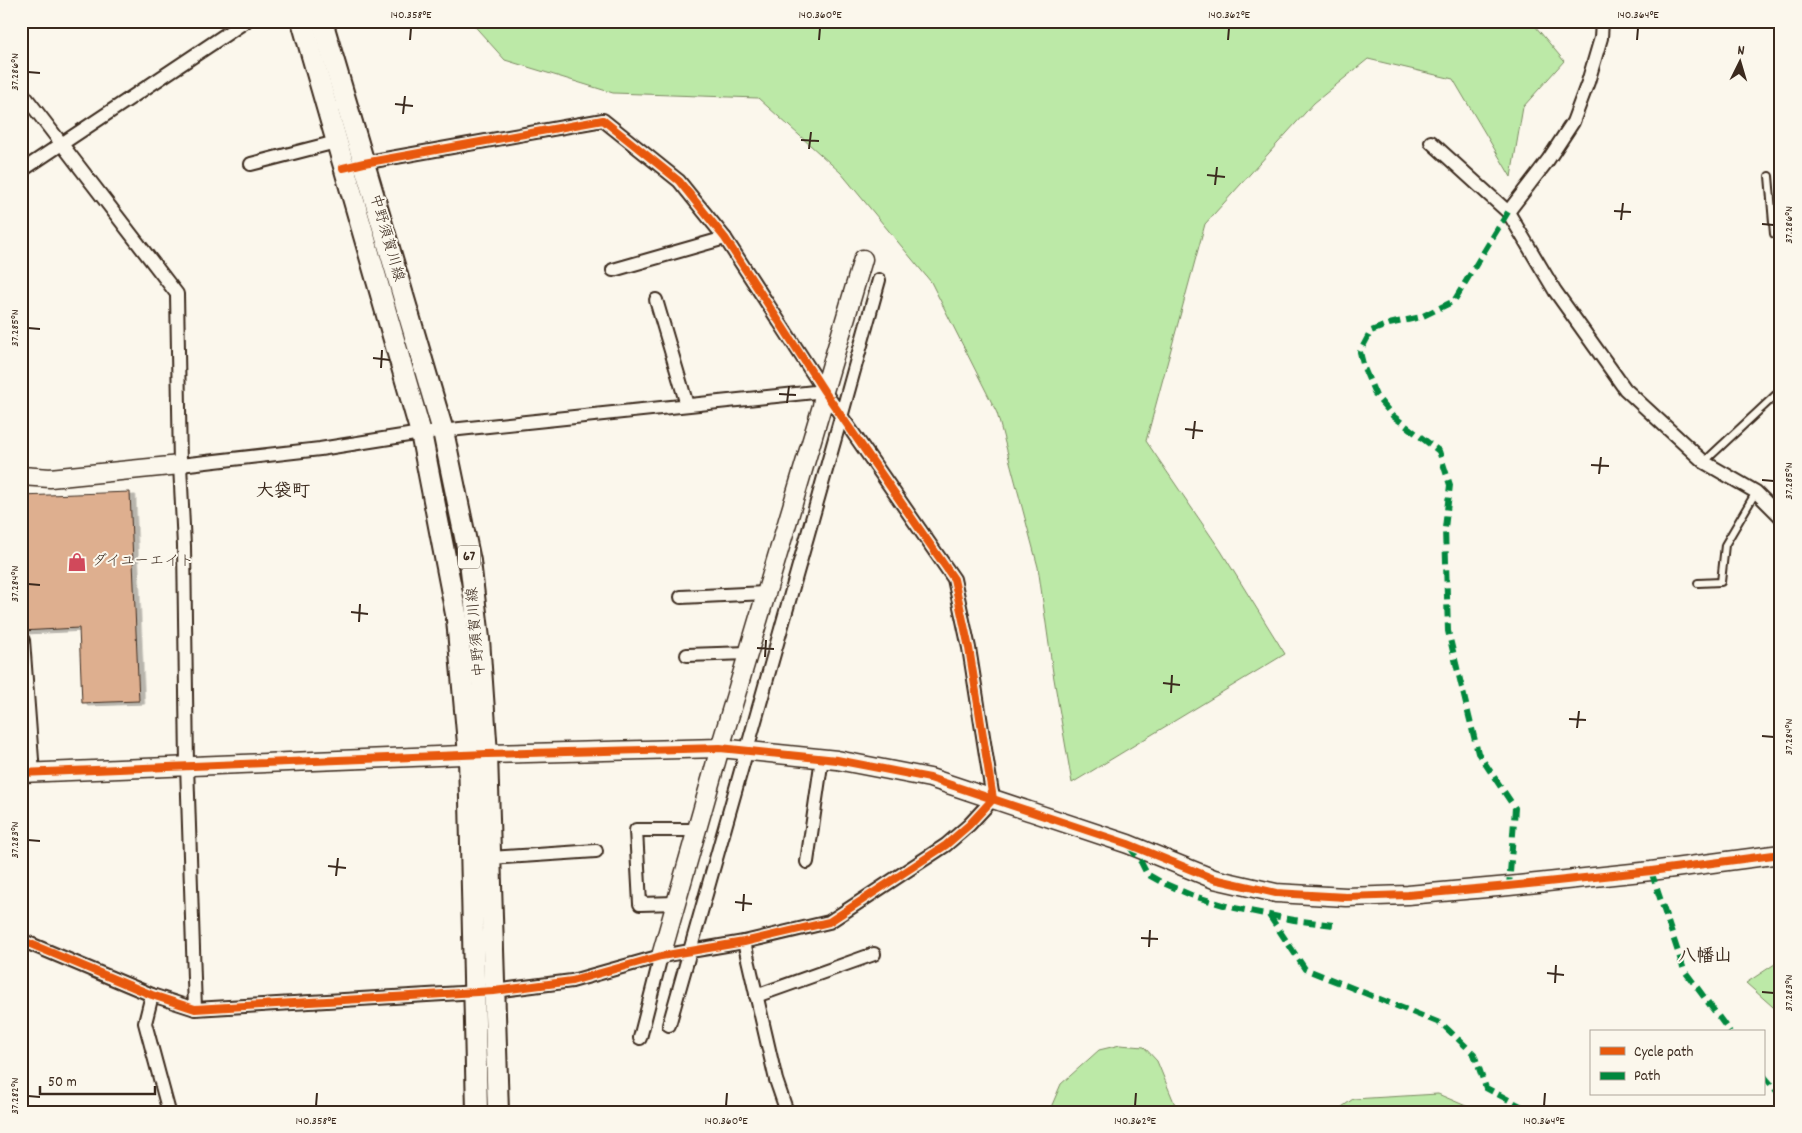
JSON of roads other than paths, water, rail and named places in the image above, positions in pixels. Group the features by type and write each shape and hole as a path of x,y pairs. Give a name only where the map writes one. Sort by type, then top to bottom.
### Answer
{"main road":[{"name":"中野須賀川線","path":"302,21 343,168 422,433 457,619 478,754 490,858 498,1112"},
{"name":"中野須賀川線","path":"322,21 443,431 470,560 478,639 474,992 477,1112"}],"street":[{"path":"21,171 246,21"},
{"path":"1508,212 1548,160 1573,122 1588,82 1601,38 1602,21"},
{"path":"21,90 177,294 180,465 184,546 187,766 195,1010"},
{"path":"343,168 364,162 602,120 679,181 725,238 824,391 954,579 969,648 993,799"},
{"path":"251,164 336,142"},
{"path":"1431,142 1508,212 1555,291 1624,389 1704,462 1756,492 1781,517"},
{"path":"613,270 725,238"},
{"path":"640,1038 661,956 720,748 822,406 824,391 863,259"},
{"path":"669,1025 842,417 879,280"},
{"path":"656,300 687,405"},
{"path":"21,476 50,478 180,465 320,449 422,433 824,391"},
{"path":"681,598 766,593"},
{"path":"23,640 27,773 478,754 720,748 822,758 930,778 1128,844 1214,879 1276,893 1346,897 1408,895 1651,872 1781,854"},
{"path":"687,655 748,653"},
{"path":"807,862 822,758"},
{"path":"21,940 152,995 195,1010 474,992 572,981 661,956 744,942 829,922 946,845 969,825 993,799"},
{"path":"676,904 640,904 636,830 697,830"},
{"path":"490,858 596,851"},
{"path":"744,942 776,1080 787,1112"},
{"path":"756,996 874,954"},
{"path":"152,995 145,1023 169,1112"}],"lane":[{"path":"1769,176 1774,234 1781,237"},
{"path":"1704,462 1781,390"},
{"path":"1698,584 1721,582 1725,545 1756,492"}],"place":[{"name":"ダイユーエイト","path":"77,562"}],"district":[{"name":"大袋町","path":"283,492"},
{"name":"八幡山","path":"1705,957"}]}
